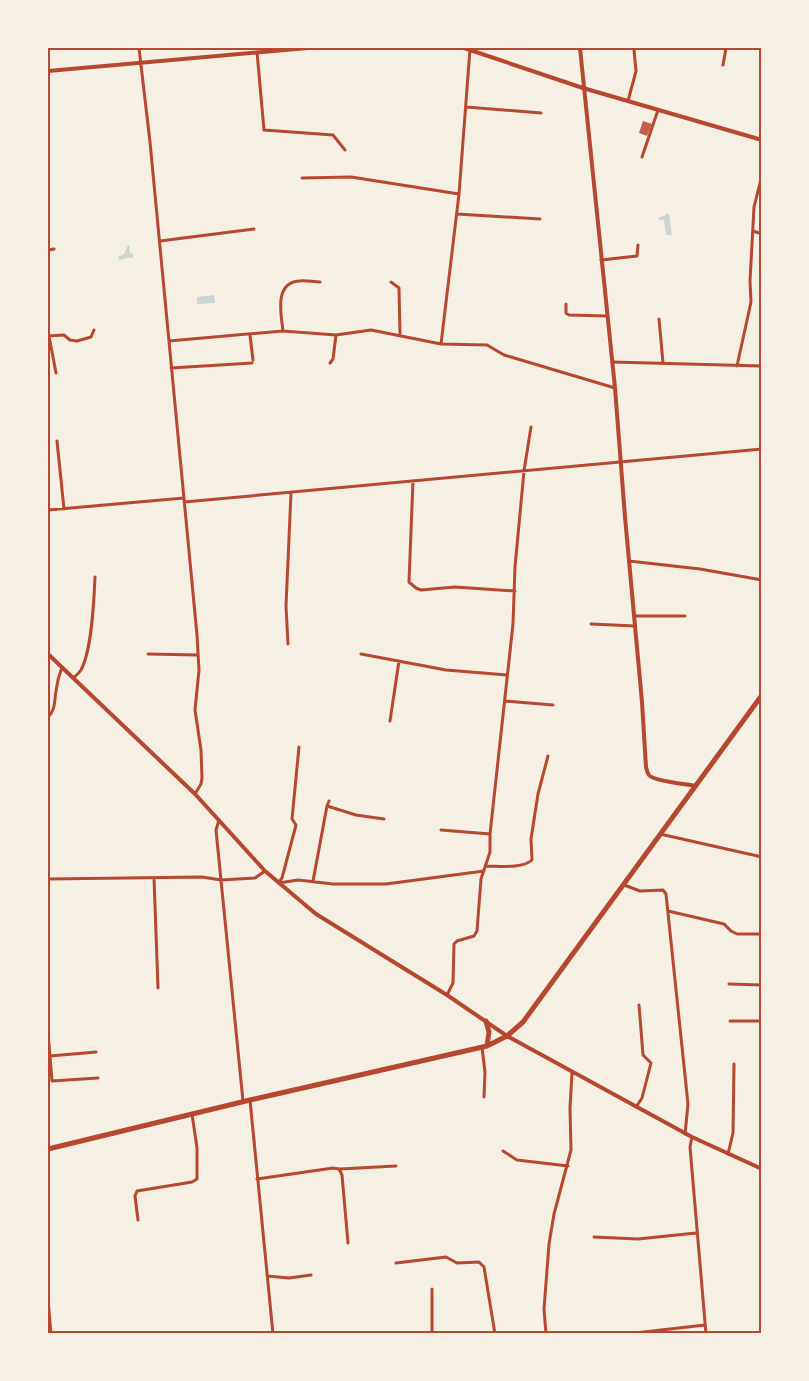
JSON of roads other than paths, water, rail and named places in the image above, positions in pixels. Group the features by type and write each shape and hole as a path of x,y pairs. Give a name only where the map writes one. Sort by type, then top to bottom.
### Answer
{"highway":[{"path":"48,1149 243,1101 484,1046 507,1036 523,1022 762,695"},
{"path":"484,1046 489,1032 486,1021"}],"street":[{"path":"139,48 160,241 198,655 199,670 195,710 201,750 201,784 196,792"},
{"path":"48,71 279,49 308,48"},
{"path":"464,48 583,88 762,140"},
{"path":"580,48 615,388 646,767 649,775 656,780 680,782 696,786"},
{"path":"722,65 726,48"},
{"path":"441,344 459,194 470,50"},
{"path":"628,101 636,71 634,50"},
{"path":"258,52 264,130 333,134 345,150"},
{"path":"466,107 541,113"},
{"path":"642,157 658,110"},
{"path":"737,366 751,302 750,281 754,207 762,175"},
{"path":"302,178 351,177 459,194"},
{"path":"457,214 540,219"},
{"path":"160,241 254,229"},
{"path":"753,231 762,234"},
{"path":"601,260 636,256 638,245"},
{"path":"48,250 54,249"},
{"path":"283,332 280,306 282,292 291,282 320,282"},
{"path":"391,282 399,288 400,336"},
{"path":"566,304 566,313 569,315 607,316"},
{"path":"659,319 663,363"},
{"path":"56,373 48,336 64,335 70,340 83,340 91,337 94,330"},
{"path":"169,341 211,336 283,332 336,335 371,330 441,344 488,345 504,355 615,388"},
{"path":"171,368 252,361 250,335"},
{"path":"330,363 334,359 336,335"},
{"path":"612,362 762,366"},
{"path":"447,995 453,983 454,944 457,941 474,936 477,931 481,879 490,852 490,834 515,591 524,471 531,427"},
{"path":"57,441 64,509"},
{"path":"48,510 291,494 762,449"},
{"path":"413,481 409,582 422,590 455,587 515,591"},
{"path":"288,644 286,606 291,494"},
{"path":"629,561 700,569 762,580"},
{"path":"73,678 82,668 92,624 95,577"},
{"path":"634,616 685,616"},
{"path":"591,624 635,626"},
{"path":"48,654 196,792 265,871 316,914 447,995 507,1036 686,1134 729,1151 762,1169"},
{"path":"148,654 198,655"},
{"path":"361,654 446,670 507,675"},
{"path":"390,720 399,661"},
{"path":"48,717 55,705 58,680 62,667"},
{"path":"505,701 554,705"},
{"path":"279,883 296,825 292,819 299,747"},
{"path":"486,866 521,864 532,860 531,839 538,794 548,756"},
{"path":"313,881 329,801"},
{"path":"327,806 356,815 384,818"},
{"path":"219,820 216,830 243,1101"},
{"path":"442,830 490,834"},
{"path":"660,834 762,857"},
{"path":"48,879 202,877 221,880 255,878 265,871"},
{"path":"279,883 298,880 333,884 386,884 484,871"},
{"path":"154,878 158,988"},
{"path":"624,885 640,891 665,892 688,1104 686,1134"},
{"path":"668,912 724,924 737,934 762,934"},
{"path":"729,984 762,985"},
{"path":"636,1107 642,1098 651,1063 644,1057 642,1050 642,1026 639,1005"},
{"path":"730,1022 762,1021"},
{"path":"48,1033 52,1081 98,1078"},
{"path":"484,1046 484,1096"},
{"path":"50,1056 96,1052"},
{"path":"729,1151 731,1143 734,1064"},
{"path":"546,1334 544,1309 549,1244 554,1214 572,1146 570,1108 572,1073"},
{"path":"250,1100 273,1334"},
{"path":"138,1220 135,1196 137,1191 192,1182 197,1179 197,1148 192,1114"},
{"path":"692,1137 690,1146 696,1233 706,1334"},
{"path":"504,1151 517,1160 568,1166"},
{"path":"257,1179 333,1168 396,1166"},
{"path":"339,1169 342,1175 348,1243"},
{"path":"594,1237 638,1238 696,1233"},
{"path":"396,1263 446,1257 457,1263 477,1261 481,1263 484,1268 495,1334"},
{"path":"267,1276 281,1278 311,1275"},
{"path":"432,1289 432,1334"},
{"path":"48,1300 51,1334"},
{"path":"626,1334 705,1325"}]}
